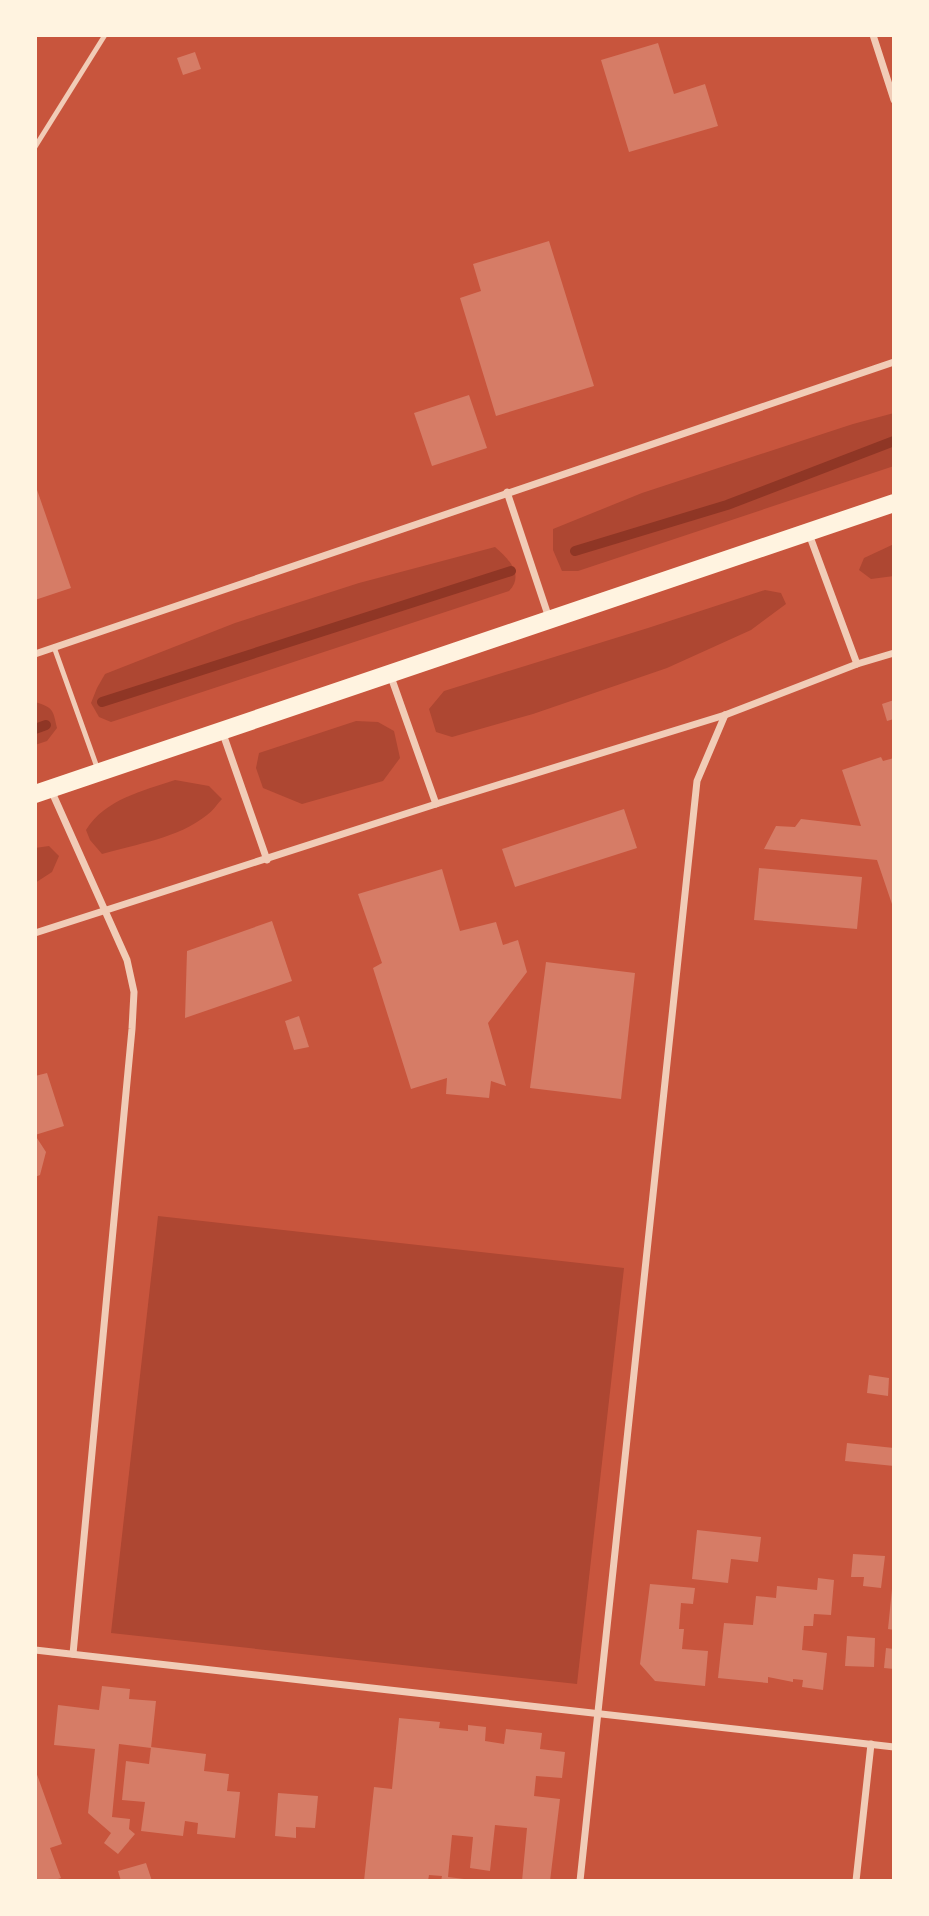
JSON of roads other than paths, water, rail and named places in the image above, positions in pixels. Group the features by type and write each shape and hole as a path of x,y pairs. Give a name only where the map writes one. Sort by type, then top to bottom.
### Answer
{"main road":[{"path":"43,792 894,503"}],"street":[{"path":"873,35 894,100"},
{"path":"35,654 894,362"},
{"path":"507,492 550,620"},
{"path":"808,531 857,664"},
{"path":"35,933 436,804 725,715 857,664 894,653"},
{"path":"390,674 436,804"},
{"path":"580,1881 697,781 725,715"},
{"path":"222,731 267,860"},
{"path":"43,792 127,960 134,992 73,1654"},
{"path":"35,1650 894,1746"},
{"path":"856,1881 871,1744"}],"lane":[{"path":"35,146 105,35"},
{"path":"54,647 99,772"}],"waterway":[{"path":"575,551 727,505 894,441"},
{"path":"102,702 511,571"},
{"path":"35,729 46,725"}]}
